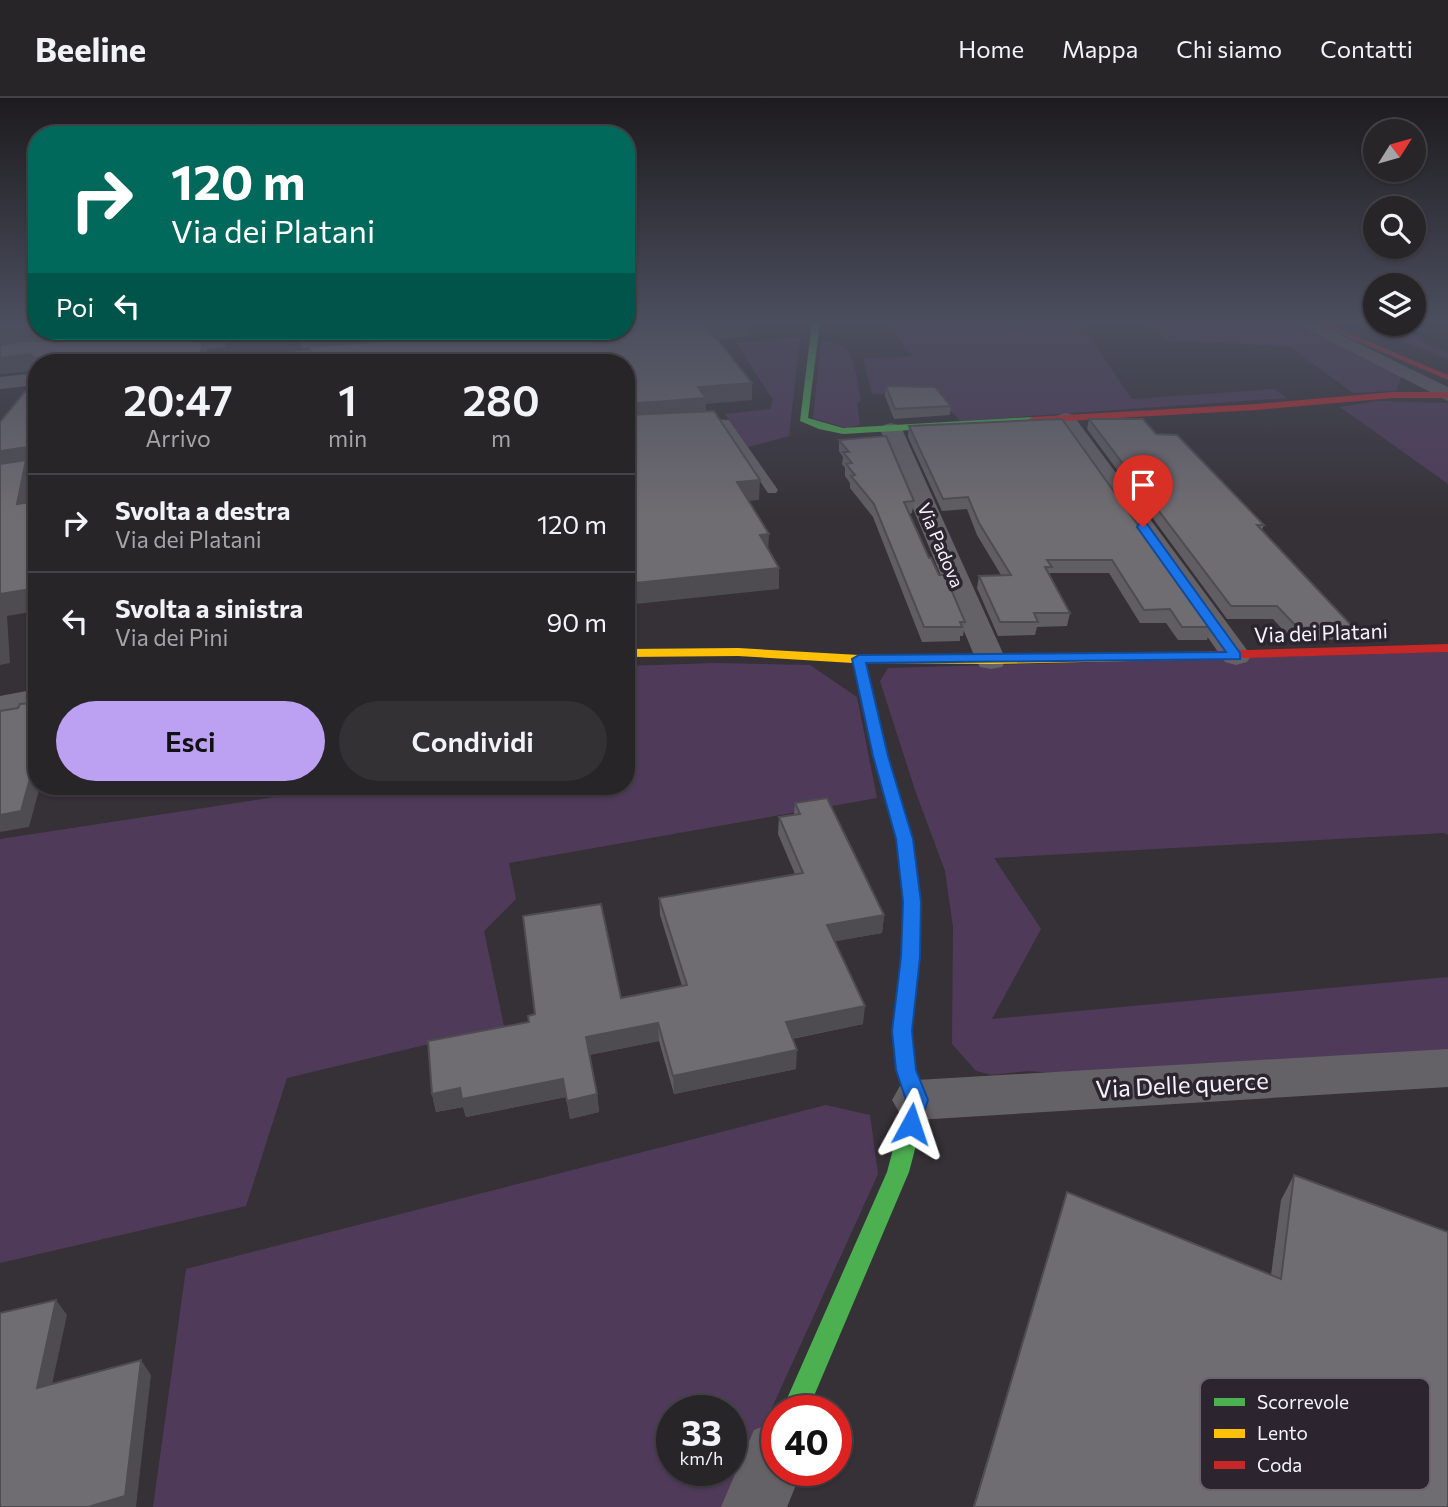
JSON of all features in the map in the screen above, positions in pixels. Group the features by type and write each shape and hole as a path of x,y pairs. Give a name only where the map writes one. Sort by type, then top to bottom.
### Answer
{"main road":[{"path":"807,388 803,419 843,431 1256,407 1393,395 1448,395"},
{"name":"Via dei Platani","path":"635,653 738,652 859,659 991,660 1236,656 1448,648"},
{"path":"801,1395 898,1172 917,1100 906,1070 902,1031 910,957 912,902 905,839 880,756 859,659"}],"street":[{"path":"1066,419 1236,656"},
{"name":"Via Padova","path":"891,429 991,660"},
{"path":"0,706 28,701"},
{"name":"Via Delle querce","path":"917,1100 1448,1068"},
{"path":"754,1507 763,1486"}],"lane":[{"path":"690,422 725,422 772,490"},
{"path":"0,477 28,473"}],"shaded area":[{"path":"765,388 794,388 789,436 748,447 725,414 770,409 773,400"},
{"path":"816,388 858,388 861,400 857,404 860,425 847,428 813,418"},
{"path":"870,388 1124,388 1132,399 1274,389 1287,398 960,421 937,395 872,394"},
{"path":"1346,388 1397,388 1396,391 1353,393"},
{"path":"1377,401 1448,403 1448,484 1340,407"},
{"path":"1448,652 1448,835 1444,833 994,858 1041,929 992,1019 1448,977 1448,1054 1079,1075 1028,1071 992,1075 976,1071 952,1044 953,927 945,871 915,790 880,681 888,668"},
{"path":"715,663 810,665 857,697 877,798 509,863 516,899 484,931 504,1026 287,1078 246,1206 0,1263 0,839 288,795 635,795 635,666"},
{"path":"826,1105 870,1115 878,1174 778,1395 761,1395 761,1432 747,1463 747,1395 656,1395 656,1486 737,1486 727,1507 153,1507 186,1269"}],"building":[{"path":"28,388 28,447 0,451 0,422"},
{"path":"635,388 699,388 706,398 635,403"},
{"path":"887,388 936,388 951,406 895,409"},
{"path":"714,411 760,480 737,482 769,534 760,535 779,568 635,583 635,415"},
{"path":"1062,419 1211,627 1182,627 1170,609 1144,610 1112,560 1047,560 1052,567 1045,567 1070,613 1034,613 1038,622 1000,622 979,576 1011,575 979,523 968,497 943,499 909,426"},
{"path":"1089,419 1143,419 1156,434 1177,435 1264,525 1257,525 1352,626 1298,628 1277,606 1231,606"},
{"path":"886,436 914,501 904,502 929,558 939,575 945,575 965,622 960,622 962,627 924,627 874,504 851,476 855,475 846,464 852,463 843,452 849,452 839,440"},
{"path":"26,460 17,504 28,502 28,589 0,594 0,464"},
{"path":"28,703 28,786 21,811 0,815 0,711 18,708 20,704"},
{"path":"827,798 884,915 827,925 865,1006 786,1022 797,1050 673,1076 658,1023 586,1037 597,1094 567,1101 563,1079 462,1099 460,1088 432,1094 428,1041 529,1022 528,1016 535,1014 523,916 601,904 621,998 687,985 659,898 803,873 779,817 800,814 795,803"},
{"path":"1294,1175 1448,1232 1448,1507 974,1507 1067,1192 1281,1279"},
{"path":"56,1300 37,1388 141,1360 125,1496 88,1507 0,1507 0,1313"}],"traffic: fast":[{"path":"807,388 803,419 822,427 843,431 1032,420"},
{"path":"801,1395 898,1172 917,1100 906,1070 902,1031 910,957 912,902 905,839 880,756"}],"traffic: slow":[{"path":"635,653 738,652 859,659 991,660 1178,656"},
{"path":"859,659 880,756"}],"traffic: jam":[{"path":"1032,420 1256,407 1393,395 1448,395"},
{"path":"1178,656 1448,648"}],"route":[{"path":"911,1124 917,1100 906,1070 902,1031 910,957 912,902 905,839 880,756 859,659 1236,656 1143,527"}]}
